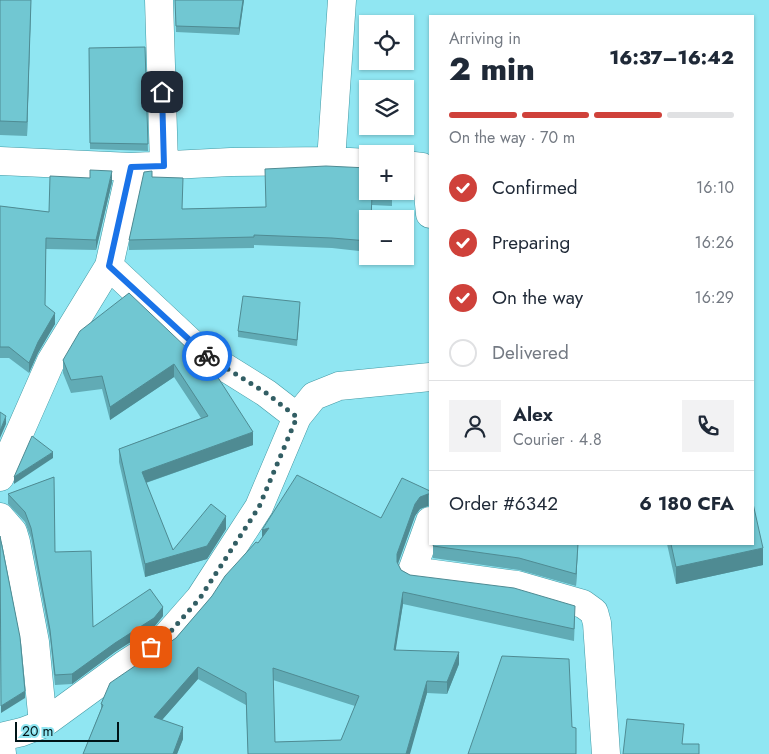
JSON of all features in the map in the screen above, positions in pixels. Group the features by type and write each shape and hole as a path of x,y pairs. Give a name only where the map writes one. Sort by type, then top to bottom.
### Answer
{"street":[{"path":"159,0 164,166"},
{"path":"331,161 342,0"},
{"path":"0,161 131,167 231,162 359,163"},
{"path":"414,166 422,167 426,172 429,204"},
{"path":"0,477 51,360 109,266 131,167"},
{"path":"109,266 202,353 266,393 297,417"},
{"path":"2,754 0,738 43,724 124,665 164,639 200,598 259,507 297,417 314,396 339,386 429,378"},
{"path":"0,517 13,532 16,542 35,642 43,724"},
{"path":"429,524 412,571 517,585 583,604 594,612 597,623 606,754"}],"building":[{"path":"0,0 31,0 27,122 0,121"},
{"path":"175,0 243,0 239,28 176,26"},
{"path":"145,47 148,144 90,143 89,48"},
{"path":"326,166 359,168 359,200 372,200 371,210 359,210 359,240 254,235 254,237 129,240 144,172 152,171 152,177 183,178 182,209 266,207 265,169"},
{"path":"90,170 112,171 96,240 46,238 45,305 55,313 38,342 29,363 9,347 0,347 0,206 49,212 50,176 90,178"},
{"path":"129,293 191,352 208,362 253,432 142,472 173,550 211,504 226,516 207,546 145,564 119,449 208,416 174,364 110,407 102,376 71,380 63,360 80,331"},
{"path":"243,296 300,302 297,340 238,331"},
{"path":"0,412 6,416 0,431"},
{"path":"32,436 53,452 14,477"},
{"path":"297,475 381,518 402,478 429,491 429,494 420,497 415,504 397,554 397,562 401,570 410,575 514,588 575,606 574,629 403,592 394,650 459,652 447,682 427,681 406,754 248,754 246,693 198,667 154,717 183,727 173,754 83,754 110,683 176,638 212,596 225,576 256,542 258,543 269,528 262,530","holes":["273,668 359,696 341,740 275,742"]},
{"path":"54,477 55,552 91,551 93,627 150,589 163,607 154,618 72,674 55,675 50,630 31,528 25,512 8,494"},
{"path":"754,508 763,548 676,567 671,545 754,545"},
{"path":"0,536 20,637 25,691 1,706"},
{"path":"578,545 576,574 519,558 433,546"},
{"path":"502,656 569,659 572,727 576,728 576,754 468,754"},
{"path":"627,719 684,724 682,744 699,744 699,754 623,754"}],"way so far":[{"path":"151,647 164,639 200,598 259,507 297,417 266,393 207,356"}],"route":[{"path":"162,92 164,166 131,167 109,266 207,356"}]}
